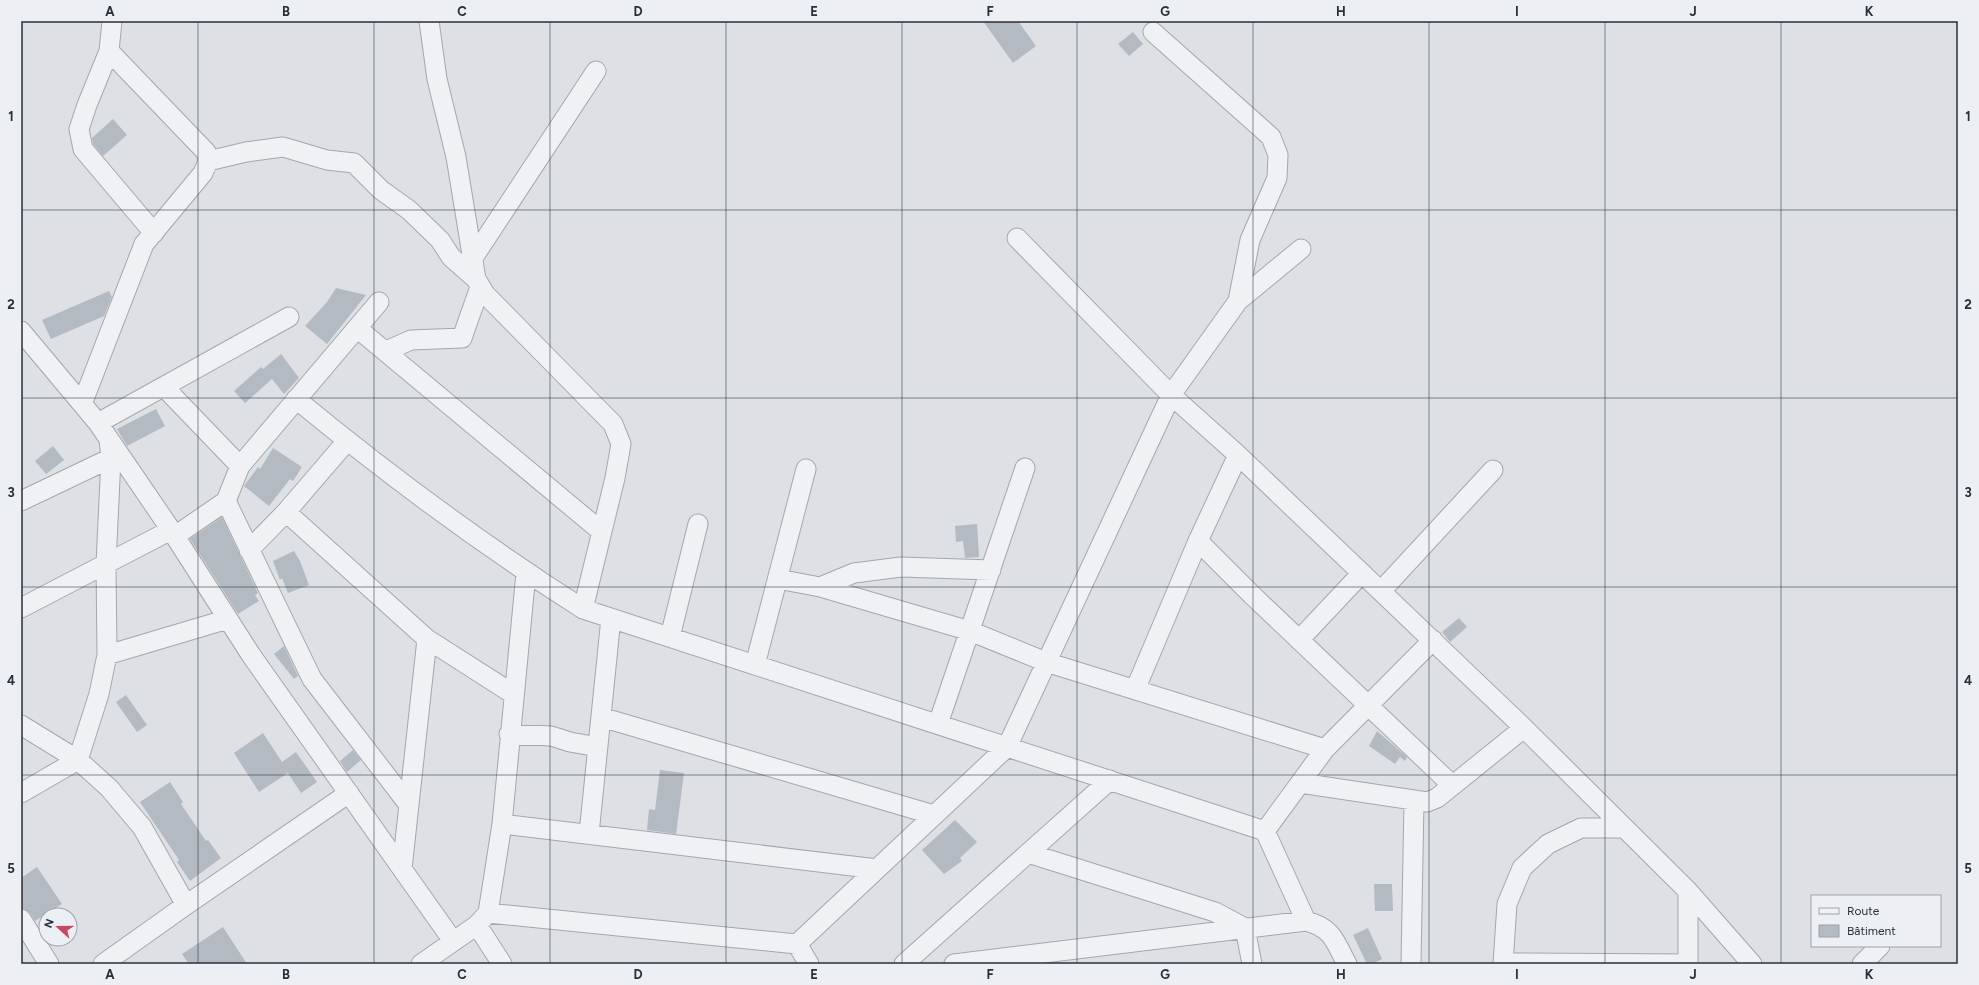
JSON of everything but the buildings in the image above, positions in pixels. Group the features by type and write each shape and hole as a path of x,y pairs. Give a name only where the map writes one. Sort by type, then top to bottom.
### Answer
{"street":[{"path":"112,21 109,51 86,105 79,129 83,149 154,233"},
{"path":"386,352 411,340 462,338 478,283 456,157 437,79 429,21"},
{"path":"1153,32 1271,137 1278,155 1277,178 1250,240 1238,300"},
{"path":"82,404 144,244 203,172 208,161 206,152 109,51"},
{"path":"473,258 596,71"},
{"path":"208,161 246,152 283,147 327,160 354,163 381,190 409,210 435,235 451,257 478,283 485,294 613,424 621,444 615,478 583,609"},
{"path":"1017,238 1171,395 1238,454 1524,728 1688,891 1752,964"},
{"path":"422,964 482,919 797,944 1007,747 1171,395 1238,300 1301,249"},
{"path":"21,608 106,564 173,533 226,502 240,466 379,302"},
{"path":"98,423 289,317"},
{"path":"357,328 602,532"},
{"path":"21,331 98,423 173,533 251,655 453,941"},
{"path":"164,387 240,466"},
{"path":"296,399 347,441 526,573 583,609 1265,831 1306,921"},
{"path":"21,792 78,760 99,694 107,655 106,564 111,458 109,439"},
{"path":"249,550 286,512 347,441"},
{"path":"1135,690 1198,541 1238,454"},
{"path":"21,501 111,458"},
{"path":"938,724 1025,468"},
{"path":"755,665 806,469"},
{"path":"1381,591 1493,470"},
{"path":"226,502 312,679 409,805"},
{"path":"286,512 427,639 513,694"},
{"path":"670,637 698,524"},
{"path":"1198,541 1299,640 1452,785"},
{"path":"820,587 854,573 901,567 991,570"},
{"path":"502,964 482,919 502,824 509,734 526,573"},
{"path":"1299,640 1362,573"},
{"path":"778,579 820,587 970,631 1046,662 1325,749"},
{"path":"589,834 611,618"},
{"path":"107,655 228,619"},
{"path":"402,869 427,639"},
{"path":"1265,831 1325,749 1433,640"},
{"path":"601,717 934,815"},
{"path":"21,725 78,760 109,788 142,827 186,905"},
{"path":"1300,783 1427,802 1437,798 1524,728"},
{"path":"509,734 551,736 570,742 598,746"},
{"path":"904,964 1110,780"},
{"path":"104,964 186,905 349,793"},
{"path":"1411,964 1414,801"},
{"path":"502,824 877,869"},
{"path":"1624,828 1581,828 1548,844 1522,868 1507,904 1503,964 1688,964 1688,891"},
{"path":"1028,853 1215,912 1245,928"},
{"path":"21,919 49,964"},
{"path":"954,964 1082,956 1245,928 1306,921 1321,925 1332,936 1347,964"},
{"path":"1245,928 1252,964"},
{"path":"797,944 808,964"},
{"path":"1862,964 1879,947"}]}
